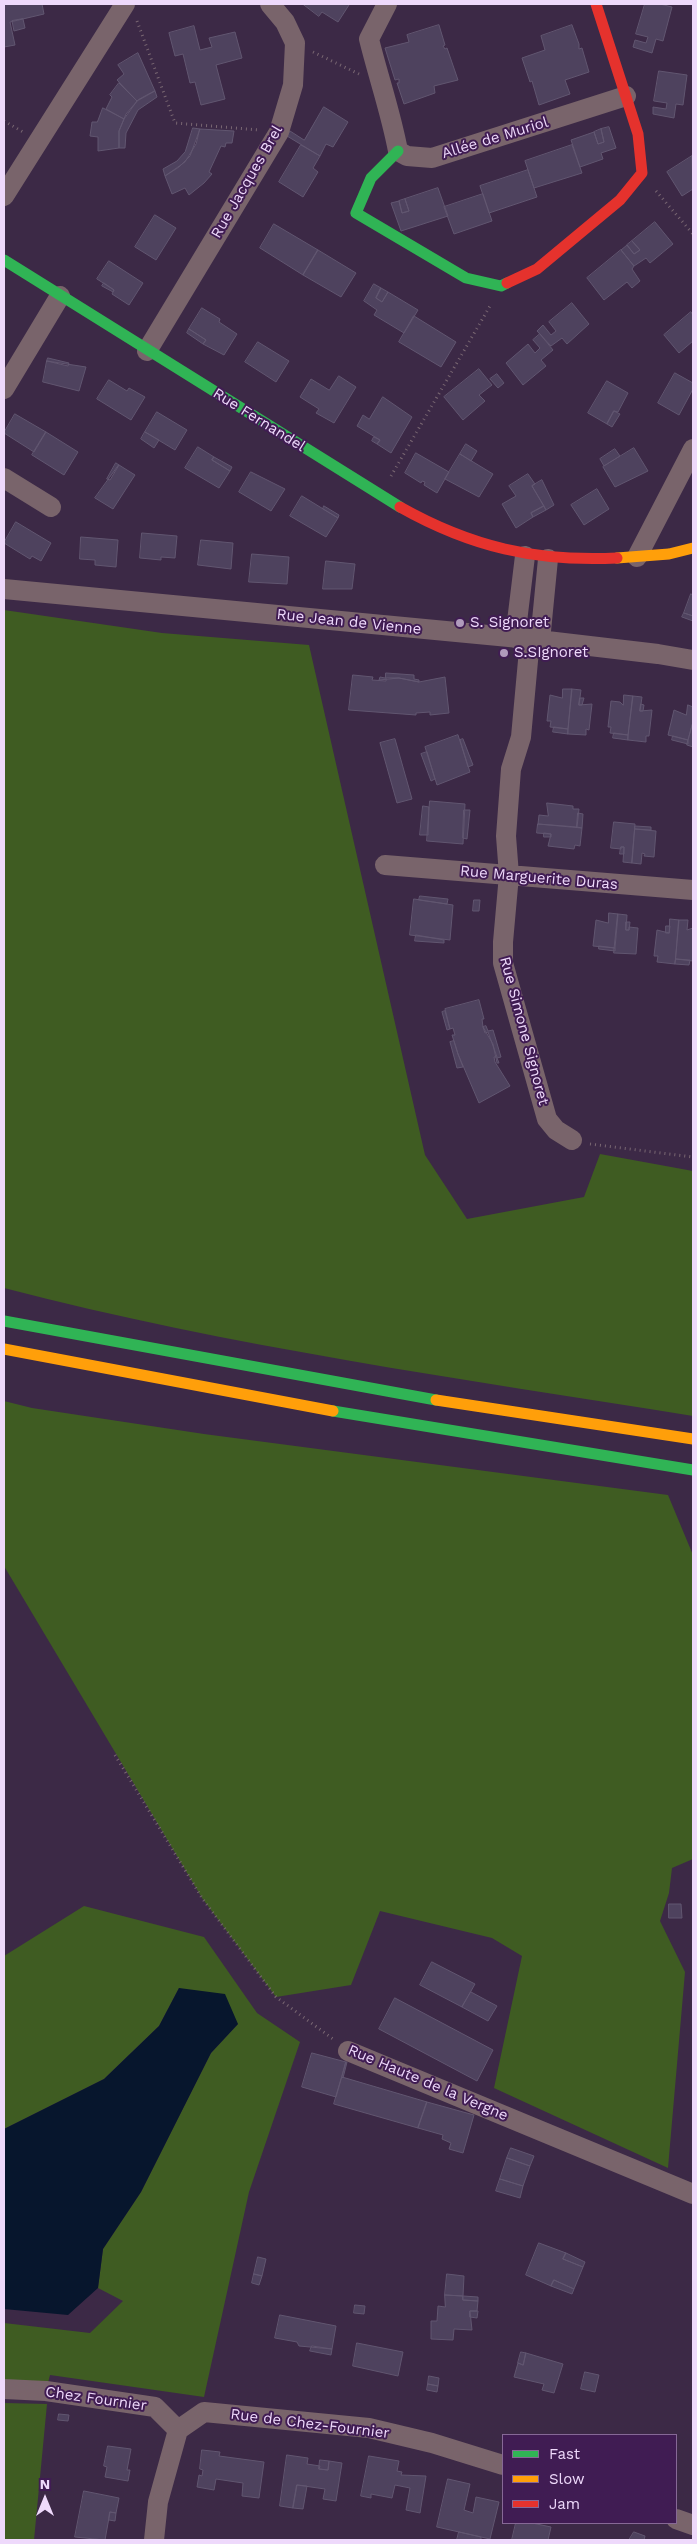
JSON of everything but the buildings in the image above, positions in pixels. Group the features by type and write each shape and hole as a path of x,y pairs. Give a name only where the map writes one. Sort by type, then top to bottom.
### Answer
{"main road":[{"path":"398,151 372,178 356,213 466,278 502,286 536,269 620,200 642,173 638,134 596,4"},
{"name":"Rue Fernandel","path":"4,260 380,495 426,522 462,539 525,556 595,561 693,548"},
{"path":"4,1321 184,1356 402,1394 693,1439"},
{"path":"4,1349 186,1385 580,1453 693,1470"}],"street":[{"name":"Rue Jacques Brel","path":"147,351 279,132 293,85 295,43 285,22 270,4"},
{"path":"387,4 369,39 380,85 394,126 398,151"},
{"path":"4,196 129,8"},
{"name":"Allée de Muriol","path":"398,151 407,156 432,158 626,96"},
{"path":"4,389 60,296"},
{"path":"636,557 693,449"},
{"path":"4,478 51,507"},
{"path":"525,556 529,639"},
{"path":"529,639 548,559"},
{"name":"Rue Jean de Vienne","path":"4,589 529,639 658,654 693,660"},
{"name":"Rue Simone Signoret","path":"529,639 521,737 511,769 506,836 509,875 503,962 547,1119 556,1130 572,1140"},
{"name":"Rue Marguerite Duras","path":"385,865 693,890"},
{"name":"Rue Haute de la Vergne","path":"348,2051 693,2194"},
{"name":"Chez Fournier","path":"4,2389 46,2391 155,2407 178,2430"},
{"name":"Rue de Chez-Fournier","path":"178,2430 204,2412 369,2428 432,2443 502,2465"},
{"path":"154,2540 158,2502 178,2430"},
{"path":"677,2519 693,2525"}],"path":[{"path":"129,8 175,123 279,132"},
{"path":"295,43 380,85"},
{"path":"642,173 693,234"},
{"path":"380,495 502,286"},
{"path":"572,1140 596,1145 693,1157"},
{"name":"Rue Haute de la Vergne","path":"115,1755 202,1898 276,1997 348,2051"}],"green space":[{"path":"4,610 162,633 309,645 425,1155 467,1219 584,1197 600,1154 693,1171 693,1416 434,1375 261,1345 89,1309 4,1288"},
{"path":"4,1401 32,1408 204,1434 668,1495 693,1555 693,1859 672,1868 669,1893 660,1921 685,1972 668,2168 494,2088 522,1956 492,1938 380,1911 351,1985 276,1997 202,1898 4,1566"},
{"path":"84,1906 204,1937 257,2013 300,2042 249,2192 204,2397 50,2375 46,2391 4,2389 4,2323 90,2333 123,2301 98,2288 103,2249 141,2192 211,2053 238,2024 179,1988 159,2026 104,2079 4,2129 4,1956"},
{"path":"4,2403 47,2404 34,2540 4,2540"}],"water":[{"path":"179,1988 225,1994 238,2024 211,2053 141,2192 103,2249 98,2288 68,2315 4,2309 4,2129 104,2079 159,2026"}],"traffic: fast":[{"path":"398,151 371,178 356,213 466,278 501,286 507,283"},
{"path":"4,260 400,507"},
{"path":"4,1321 436,1400"},
{"path":"333,1411 693,1470"}],"traffic: slow":[{"path":"617,558 669,554 693,548"},
{"path":"4,1349 333,1411"},
{"path":"436,1400 693,1439"}],"traffic: jam":[{"path":"507,283 537,269 620,200 642,173 638,134 596,4"},
{"path":"400,507 452,532 505,549 559,557 587,559 617,558"}],"place":[{"name":"S. Signoret","path":"460,623"},
{"name":"S.SIgnoret","path":"504,653"}]}
